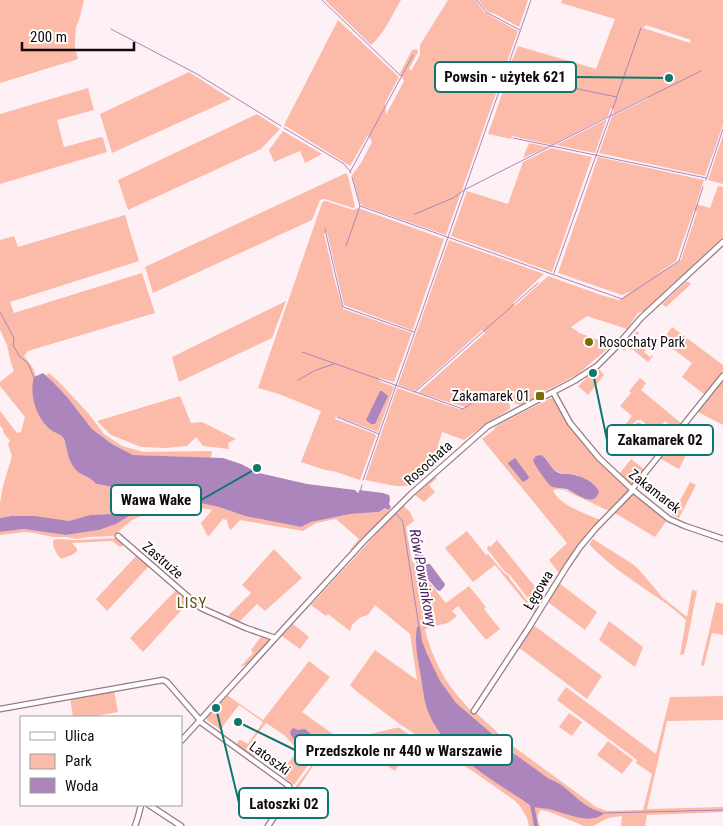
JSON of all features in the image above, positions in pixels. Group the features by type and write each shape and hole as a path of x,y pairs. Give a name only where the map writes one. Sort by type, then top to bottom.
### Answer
{"street":[{"name":"Rosochata","path":"182,740 410,494 488,426 554,392 600,363 641,318 723,242"},
{"name":"Łęgowa","path":"474,711 580,547 632,489 723,376"},
{"name":"Zakamarek","path":"554,392 570,423 598,458 651,506 685,526 723,539"},
{"name":"Zastruże","path":"118,536 201,608 221,618 275,638"},
{"path":"0,709 163,680 167,682 200,720"},
{"name":"Latoszki","path":"200,720 289,786 288,796 268,826"},
{"path":"135,826 141,806"},
{"path":"150,806 178,825"}],"green space":[{"path":"0,0 84,0 76,27 75,48 78,59 0,83"},
{"path":"325,0 401,0 384,30 371,45"},
{"path":"448,0 476,0 484,12 518,31 446,235 363,206 360,203 352,175 372,142 368,135 350,166 284,125 338,20 399,77 385,103 386,115 404,81 400,73 412,50 417,49 418,52 409,69 411,71 420,55 420,45"},
{"path":"479,0 528,0 519,27 487,11"},
{"path":"562,0 723,0 723,125 705,176 599,153 612,116 649,98 647,97 613,114 614,109 611,108 608,116 552,145 512,136 511,139 488,134 509,74 507,72 518,46 596,69 615,19 561,3","holes":["646,25 691,40 690,43 643,28"]},
{"path":"189,72 231,99 112,153 100,114"},
{"path":"88,88 94,110 57,120 64,147 101,137 107,152 0,184 0,114"},
{"path":"257,114 280,129 261,149 128,210 118,180"},
{"path":"607,119 595,153 556,145"},
{"path":"283,131 322,154 305,163 300,151 274,162 269,150"},
{"path":"723,135 723,184 708,180"},
{"path":"529,143 548,147 523,158"},
{"path":"551,148 592,157 552,272 451,236 467,191 508,204 523,162"},
{"path":"598,157 704,180 696,204 710,208 718,186 723,187 723,237 644,311 638,313 627,329 587,316 571,327 577,332 612,345 578,374 520,405 486,396 510,404 510,409 464,440 442,432 438,446 451,451 412,486 396,486 365,480 397,388 459,409 465,407 418,393 485,333 482,330 415,391 398,385 449,240 544,274 513,303 515,306 548,276 619,300 631,291 622,295 558,273","holes":["694,210 697,212 681,260 654,276 676,261"]},
{"path":"346,173 355,207 325,199 320,200 312,220 153,293 145,267"},
{"path":"324,201 353,210 358,208 444,239 412,330 344,305 327,232 324,234 343,309 412,333 394,382 379,378 379,381 394,387 378,432 336,416 335,419 376,436 360,480 301,462 321,411 279,394 258,388"},
{"path":"125,215 139,261 10,302 14,313 142,273 155,313 28,351 24,356 33,368 36,376 34,377 51,430 63,438 74,466 96,484 109,486 125,496 127,504 121,511 111,514 90,515 69,521 11,516 0,518 3,486 12,456 8,444 10,441 0,426 0,411 17,433 21,432 25,417 0,386 0,382 14,371 7,345 0,330 0,240 14,236 18,247"},
{"path":"687,281 691,284 666,307 662,304"},
{"path":"286,301 272,338 179,382 172,357"},
{"path":"672,327 723,365 723,373 705,395 682,377 692,363 662,341"},
{"path":"637,331 639,333 631,346 634,349 639,344 646,350 644,352 650,357 652,355 648,362 628,346 624,351 622,349"},
{"path":"599,369 604,375 588,395 578,386 589,375 592,375"},
{"path":"49,373 88,413 104,434 122,446 144,452 212,451 211,458 133,455 112,444 92,429 68,398 46,375"},
{"path":"640,378 646,383 641,390 682,424 677,431 665,421 656,431 666,440 670,435 672,436 668,442 641,420 637,420 629,427 625,425 632,416 620,406"},
{"path":"723,378 723,425 696,411"},
{"path":"180,396 191,423 202,422 236,439 228,443 229,449 203,446 196,437 187,446 165,448 141,447 111,435 97,421"},
{"path":"551,398 553,399 567,424 600,462 630,489 609,511 564,490 553,490 567,505 600,520 559,573 549,560 567,543 482,439 500,424","holes":["546,458 558,472 577,475 589,500 567,490 551,486"]},
{"path":"639,422 654,434 643,446 625,431"},
{"path":"682,429 696,435 679,469 659,458"},
{"path":"631,459 645,470 632,485 620,473"},
{"path":"435,477 437,478 429,485 435,492 424,502 415,495"},
{"path":"690,482 696,485 679,518 672,515"},
{"path":"633,492 667,520 655,537 613,512"},
{"path":"181,499 219,507 245,516 301,527 311,522 350,514 379,512 385,508 389,510 385,517 351,552 350,550 359,539 336,519 316,523 303,531 240,520 231,530 227,520 223,519 209,536 201,523 212,510 172,502 152,513 150,512 132,520 113,536 77,539 25,532 0,535 0,532 22,529 66,535 99,530 167,500"},
{"path":"403,505 410,512 414,521 406,527 412,561 446,603 469,586 486,607 484,609 500,629 486,640 458,606 452,611 457,616 448,623 425,630 431,650 450,687 469,709 476,713 502,738 596,807 607,811 643,810 652,774 636,763 637,760 557,700 566,687 656,754 670,697 723,696 723,720 667,721 647,809 723,807 723,812 647,815 645,826 621,826 622,816 608,818 593,826 584,826 541,810 538,816 540,826 529,826 527,818 514,800 401,725 356,691 350,685 375,650 417,680 410,634 375,605 368,615 361,617 352,625 350,631 328,614 326,616 311,605"},
{"path":"467,531 486,555 488,554 504,573 509,576 529,603 537,608 534,613 495,565 473,582 445,548"},
{"path":"117,538 124,545 120,547 112,541 72,543 77,551 61,559 53,544 53,541 56,539"},
{"path":"593,539 634,565 663,598 687,617 692,590 697,591 684,654 680,655 686,620 669,605 605,559 589,544"},
{"path":"497,540 544,598 539,607 530,601 487,549 488,545 490,547"},
{"path":"274,549 302,578 265,611 257,604 239,622 227,617 251,593 242,585"},
{"path":"136,556 149,566 107,611 96,599"},
{"path":"559,583 597,612 585,630 549,603 548,600"},
{"path":"176,590 189,602 143,652 130,638"},
{"path":"716,602 723,604 723,635 712,633 704,665 702,666 701,665"},
{"path":"609,621 643,647 635,667 599,640"},
{"path":"293,624 309,637 300,649 282,636"},
{"path":"532,624 602,676 587,699 518,647"},
{"path":"263,634 269,637 269,642 248,664 240,667 253,653 251,650"},
{"path":"309,661 330,677 302,712 340,739 323,744 294,785 280,774 298,750 284,735 266,723 246,749 254,757 238,746 237,743 241,740 248,744 263,722 239,705 223,726 222,730 228,735 207,720 207,717 227,695 263,720"},
{"path":"114,690 118,712 96,716 73,716 70,698"},
{"path":"569,713 582,722 572,736 559,727"},
{"path":"400,728 415,739 395,771 346,740"},
{"path":"608,741 633,760 622,774 597,755"},
{"path":"312,765 299,787 306,793 301,798 292,797 296,786"}],"water":[{"path":"43,373 68,398 92,429 112,444 133,455 223,458 259,473 307,484 355,490 358,493 359,490 383,493 389,495 391,507 389,510 385,508 379,512 350,514 311,522 301,527 245,516 219,507 181,499 167,500 99,530 66,535 23,529 0,532 0,518 34,516 69,521 90,515 111,514 121,511 127,504 125,496 115,489 96,484 77,471 70,459 64,439 51,430 41,419 35,406 32,391 34,377"},
{"path":"380,391 388,396 375,424 371,424 366,420"},
{"path":"541,455 557,472 578,476 590,481 599,491 597,496 590,500 585,499 567,489 551,486 533,460 536,456"},
{"path":"515,458 529,477 523,482 508,463"},
{"path":"420,550 426,560 424,564 430,564 445,584 440,591 437,590 417,564 415,554"},
{"path":"417,627 420,627 422,641 440,681 456,703 491,733 501,748 516,755 549,779 560,784 589,807 604,813 599,817 586,819 549,809 533,807 489,778 461,756 438,730 427,709 417,652"},
{"path":"293,728 298,730 305,729 310,733 311,737 301,742 297,741 290,732"}],"waterway":[{"path":"322,0 401,76"},
{"path":"477,0 486,12 520,30"},
{"path":"363,480 531,0"},
{"path":"617,96 641,28"},
{"path":"111,29 197,74 281,126"},
{"path":"350,172 413,55"},
{"path":"415,214 453,198 464,190 701,71"},
{"path":"519,77 617,97 554,273"},
{"path":"284,128 344,164 351,173"},
{"path":"706,180 723,129"},
{"path":"513,138 706,178"},
{"path":"346,246 360,206 352,177"},
{"path":"360,206 622,299 679,261 703,187"},
{"path":"325,229 343,307 414,332"},
{"path":"302,352 415,392 538,283"},
{"path":"0,312 14,338 13,345 20,357 28,363 34,378"},
{"path":"298,380 316,370 334,364"},
{"path":"415,392 463,409 478,399"},
{"path":"337,417 379,434"},
{"path":"360,492 362,485"},
{"name":"Rów Powsinkowy","path":"395,513 403,523 419,627"},
{"path":"532,804 536,826"},
{"name":"Rów Powsinkowy","path":"604,813 723,810"}],"place":[{"name":"Powsin - użytek 621","path":"669,78"},
{"name":"Rosochaty Park","path":"589,342"},
{"name":"Zakamarek 02","path":"593,373"},
{"name":"Zakamarek 01","path":"540,396"},
{"name":"Wawa Wake","path":"257,468"},
{"name":"Latoszki 02","path":"216,708"},
{"name":"Przedszkole nr 440 w Warszawie","path":"238,722"}],"district":[{"name":"LISY","path":"192,603"}]}
